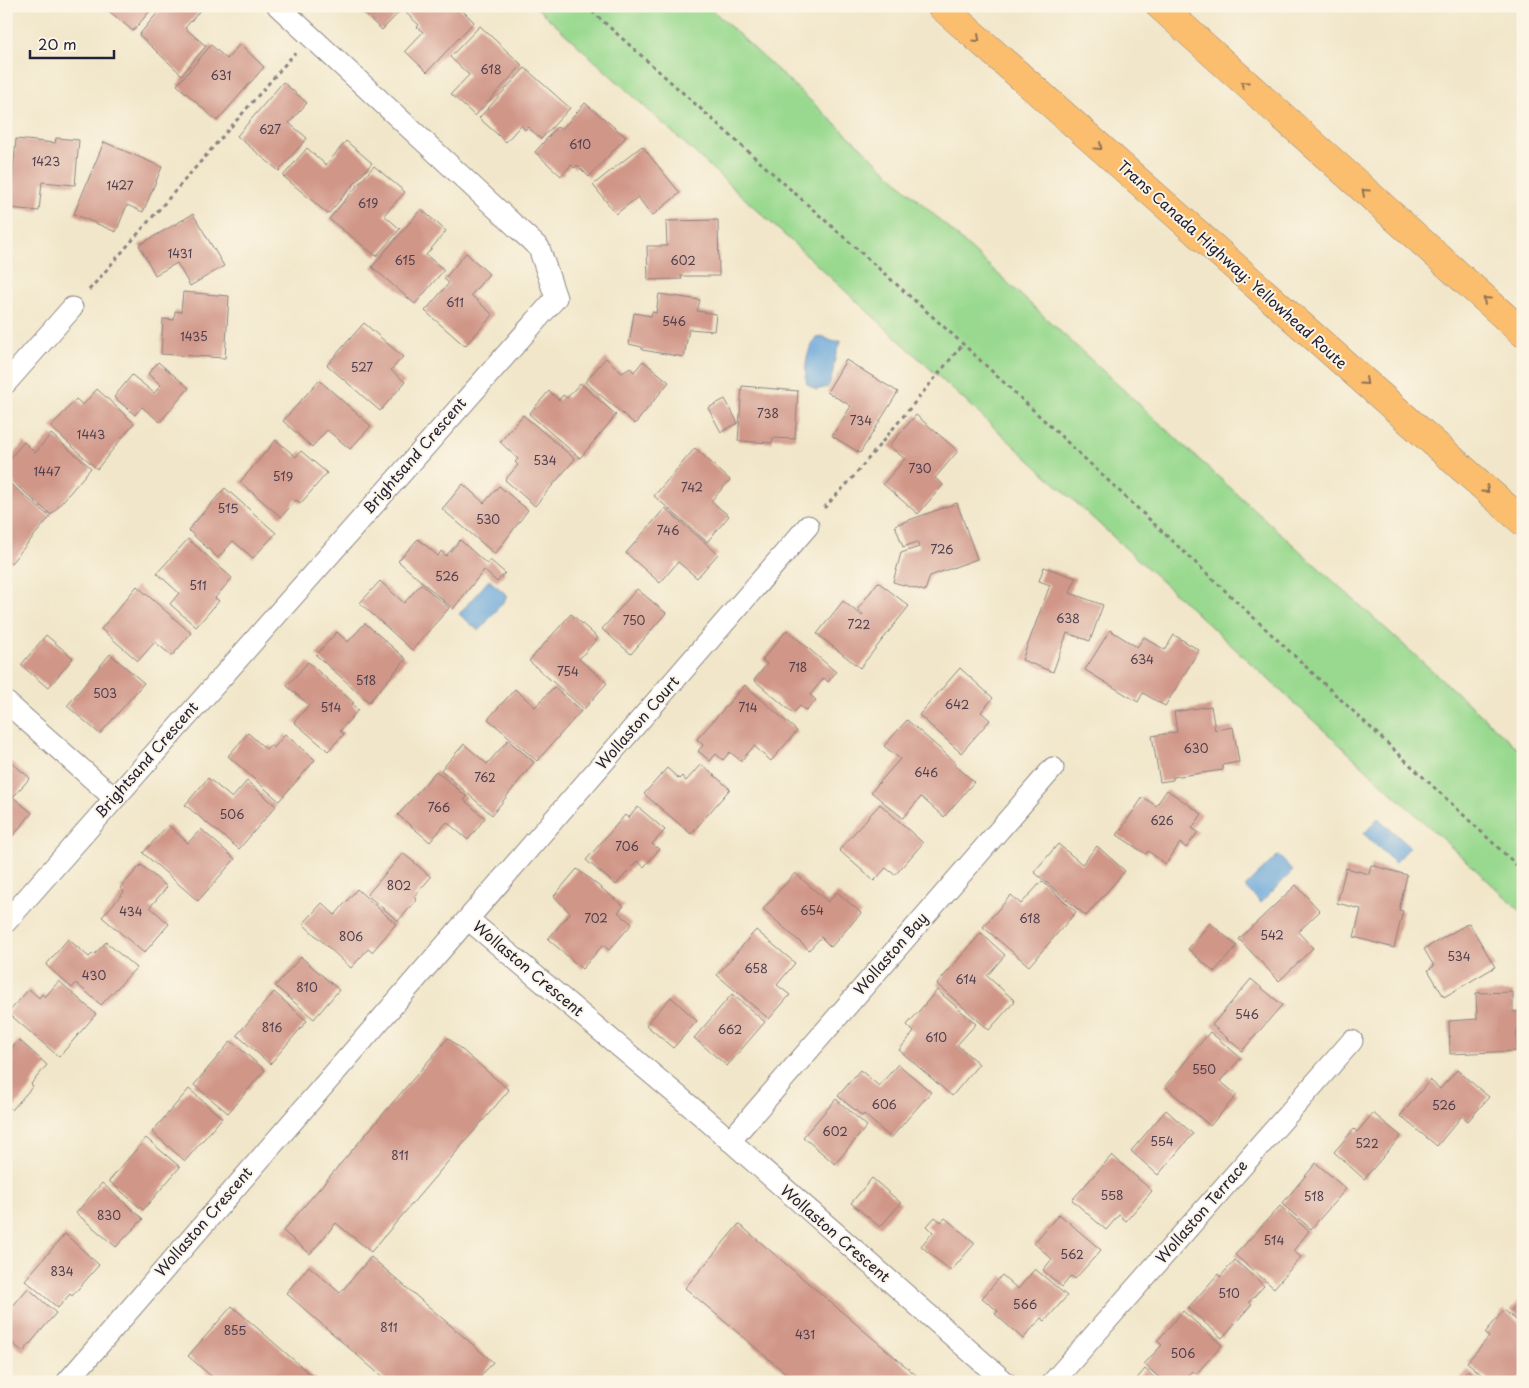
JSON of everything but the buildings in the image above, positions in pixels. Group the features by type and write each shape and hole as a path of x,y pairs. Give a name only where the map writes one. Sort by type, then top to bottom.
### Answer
{"highway":[{"name":"Trans Canada Highway: Yellowhead Route","path":"941,6 1523,522"},
{"path":"1160,6 1523,333"}],"street":[{"name":"Brightsand Crescent","path":"6,922 556,298 539,248 278,6"},
{"path":"6,383 72,308"},
{"name":"Wollaston Court","path":"469,920 808,526"},
{"path":"6,702 114,798"},
{"name":"Wollaston Bay","path":"730,1140 1053,768"},
{"name":"Wollaston Crescent","path":"67,1382 469,920 730,1140 1005,1382"},
{"name":"Wollaston Terrace","path":"1053,1382 1352,1042"}],"path":[{"path":"586,6 963,344 1523,871"},
{"path":"72,308 294,55"},
{"path":"808,526 849,482 963,344"}],"green space":[{"path":"535,6 708,6 1194,455 1523,753 1523,913"}],"water":[{"path":"824,337 831,341 842,341 837,351 828,387 816,390 807,384 805,373 813,342 816,338"},
{"path":"489,580 508,596 479,631 459,614"},
{"path":"1378,818 1410,847 1395,863 1364,834"},
{"path":"1278,855 1293,871 1261,903 1245,887"}]}
